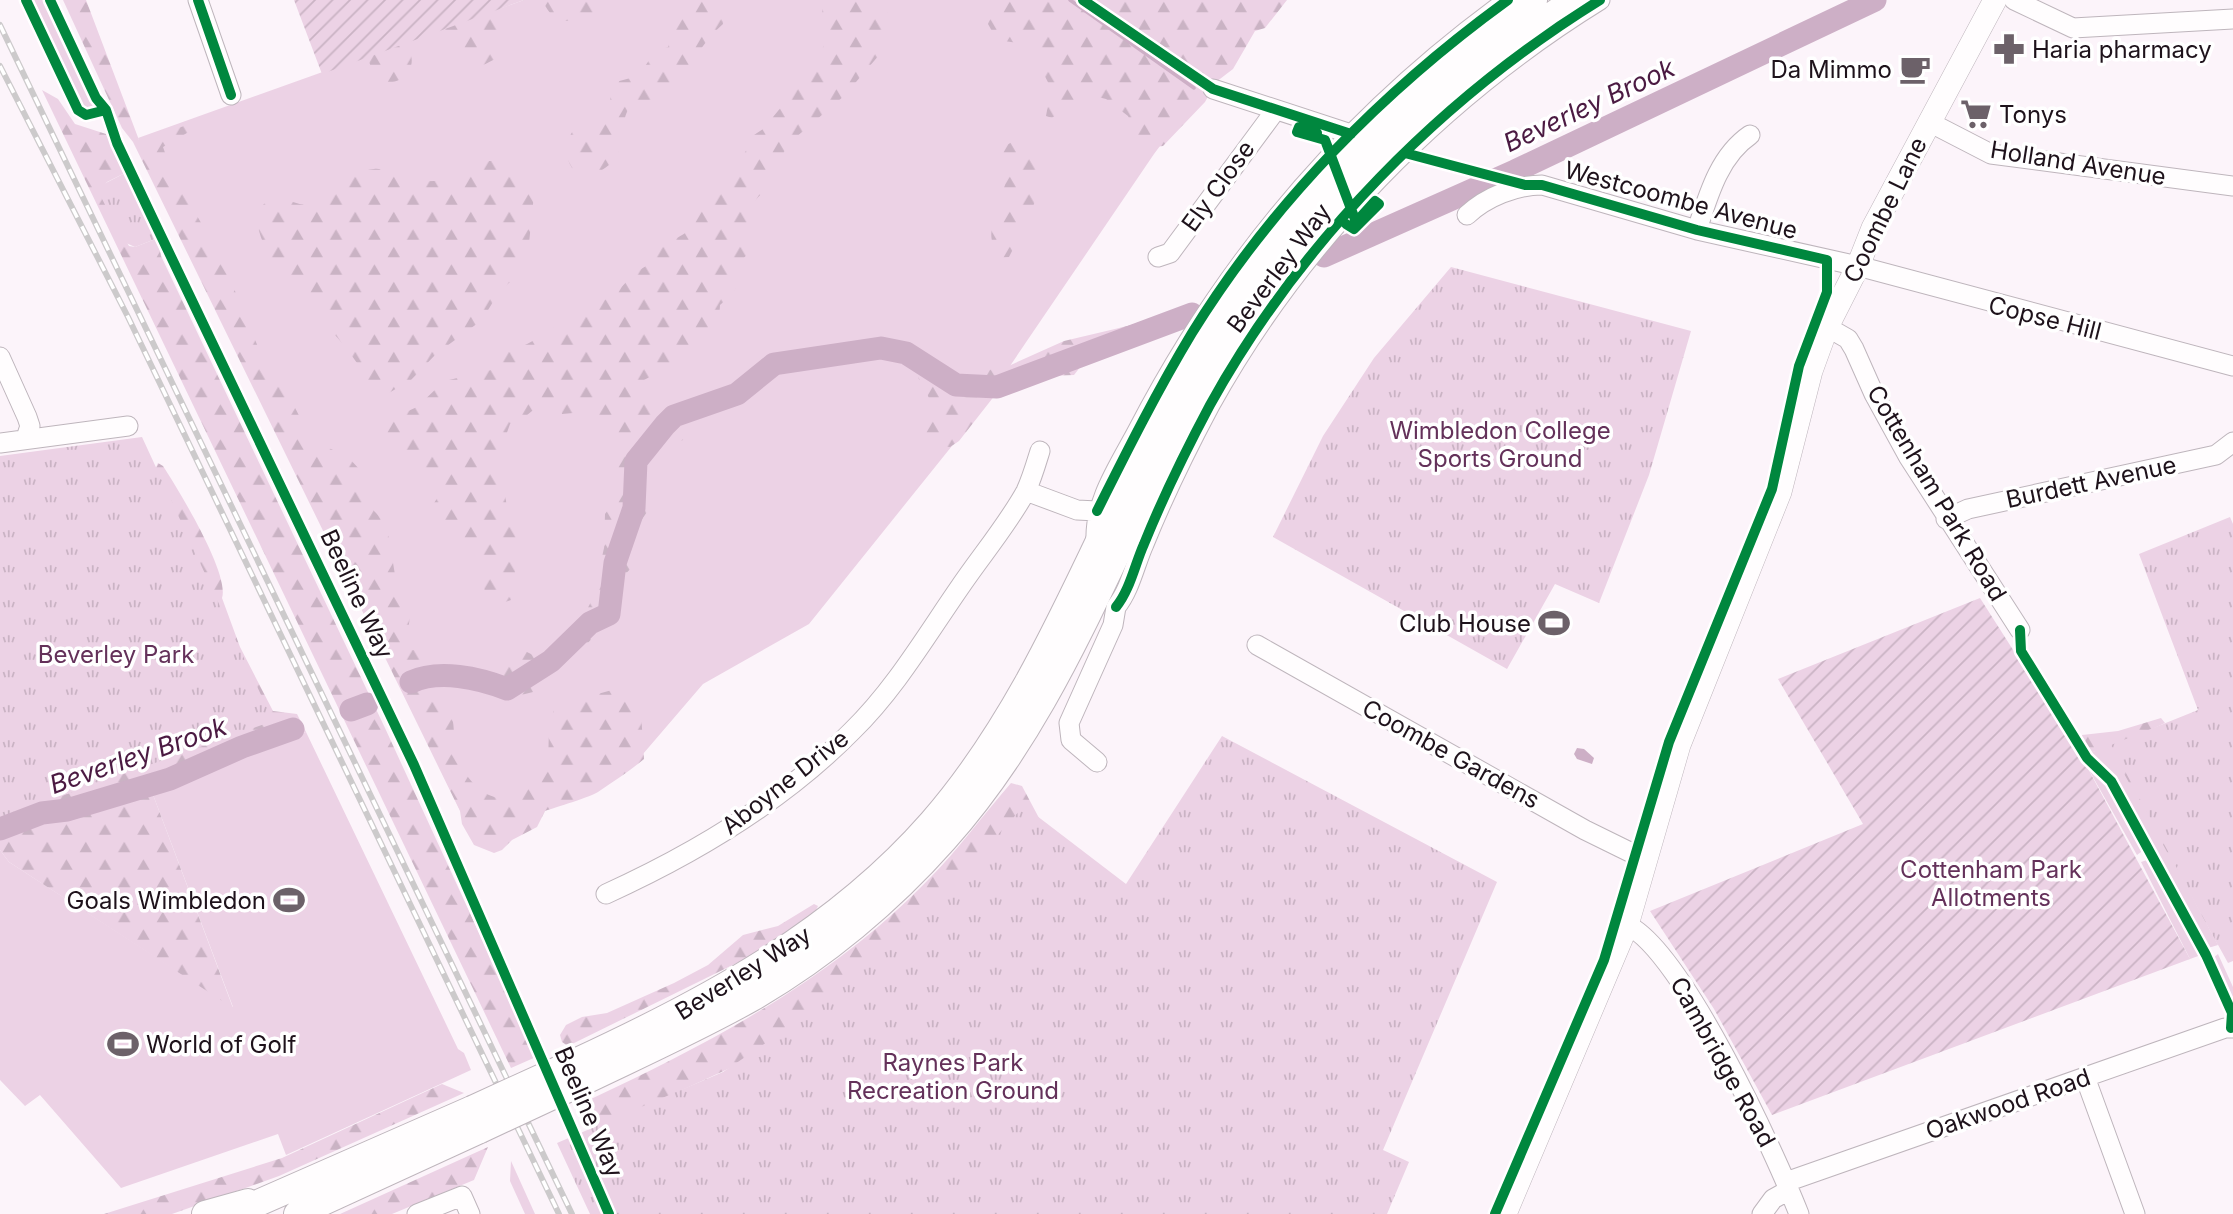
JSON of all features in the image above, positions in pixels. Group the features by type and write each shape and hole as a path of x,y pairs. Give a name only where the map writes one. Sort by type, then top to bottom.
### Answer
{"highway":[{"name":"Beverley Way","path":"579,1072 742,978 852,901 931,823 983,757 1014,707 1188,365 1274,241 1329,178 1398,110 1455,58 1534,0"},
{"name":"Beverley Way","path":"233,1214 294,1202 579,1072 753,997 794,970 888,897 947,837 1026,732 1074,646 1184,420 1208,377 1285,262 1353,183 1413,125 1510,45 1574,0"},
{"path":"205,1214 294,1202"}],"main road":[{"name":"Coombe Lane","path":"1505,1214 1627,925 1679,745 1780,492 1811,371 1827,327 1858,266 1873,228 1994,0"}],"street":[{"path":"198,0 231,96"},
{"name":"Beverley Way","path":"1096,547 1097,511 1164,381 1228,279 1297,192 1351,134 1457,39 1508,0"},
{"name":"Beverley Way","path":"1097,762 1070,740 1069,723 1113,625 1116,607 1170,484 1210,405 1238,359 1301,269 1347,213 1442,118 1490,77 1600,0"},
{"path":"2014,0 2073,28 2233,19"},
{"path":"1213,89 1351,134"},
{"name":"Ely Close","path":"1158,257 1170,253 1275,111"},
{"name":"Holland Avenue","path":"1929,122 1991,154 2233,186"},
{"name":"Westcoombe Avenue","path":"1697,230 1706,201 1729,152 1750,135"},
{"name":"Westcoombe Avenue","path":"1467,215 1477,205 1525,185 1542,185 1697,230 1858,266"},
{"name":"Copse Hill","path":"1858,266 2233,366"},
{"name":"Cottenham Park Road","path":"1827,327 1848,339 1874,394 1946,519 2020,630"},
{"path":"0,357 30,426 26,438"},
{"path":"0,443 128,426"},
{"name":"Burdett Avenue","path":"1946,519 1968,509 2216,455 2233,442"},
{"name":"Aboyne Drive","path":"606,894 653,873 735,824 819,761 852,732 908,663 1026,491 1041,451"},
{"path":"1026,491 1077,510 1097,511"},
{"name":"Beverley Way","path":"1074,646 1091,630 1099,615 1116,607"},
{"name":"Coombe Gardens","path":"1257,645 1585,830 1646,860"},
{"name":"Cambridge Road","path":"1627,925 1651,941 1740,1083 1799,1214"},
{"name":"Oakwood Road","path":"1788,1186 2085,1077 2232,1028"},
{"path":"2085,1077 2135,1214"},
{"path":"1762,1214 1773,1199 1788,1186"},
{"path":"417,1214 466,1205"}],"green space":[{"path":"29,0 44,0 96,106 88,110 78,104"},
{"path":"63,0 86,0 139,140 194,123 192,130 163,147 172,173 221,257 263,359 290,398 311,439 349,458 360,470 374,511 382,519 389,538 395,575 408,594 411,610 407,637 412,650 430,650 440,658 441,686 451,712 456,750 460,764 470,780 493,797 502,799 518,796 548,766 549,728 555,706 612,690 619,684 631,688 641,713 644,759 595,794 545,811 537,827 512,840 502,850 494,853 474,845 462,824 460,811 133,142 122,128"},
{"path":"294,0 524,0 322,74"},
{"path":"485,0 499,15 502,27 495,59 474,70 439,39 440,24"},
{"path":"524,0 1282,0 1255,26 1198,95 1154,154 976,416 809,624 703,684 631,768 469,829 138,138"},
{"path":"540,0 621,0 579,19 562,21 555,18"},
{"path":"698,0 721,0 724,9 723,24 662,100 651,109 636,100 629,108 620,148 608,166 596,173 572,168 567,148 574,129 591,127 609,114 612,83 638,76 655,52 668,47 675,22 690,13"},
{"path":"825,0 890,0 880,54 844,96 788,144 766,189 747,209 753,239 752,252 741,263 736,287 720,305 713,335 696,354 644,380 645,397 692,405 695,421 693,431 687,438 649,453 644,461 643,479 649,509 634,531 635,564 615,585 617,610 587,644 572,645 566,642 566,636 580,623 593,598 604,548 605,514 622,492 613,464 621,447 617,427 609,422 590,424 584,412 562,414 560,406 554,403 532,411 521,420 510,424 499,455 508,514 519,546 511,600 500,604 486,599 479,560 463,544 445,539 433,524 432,508 443,490 435,469 416,474 410,472 411,464 417,456 400,453 389,443 380,441 377,425 417,407 449,380 499,368 505,353 535,340 583,307 610,297 635,273 653,263 664,246 687,232 697,215 699,201 719,188 741,160 754,135 763,129 802,82 806,70 820,61 826,33 822,10"},
{"path":"991,0 1287,0 1265,28 1255,31 1233,69 1216,82 1205,102 1163,146 1146,148 1140,144 1128,116 1106,99 1094,96 1071,104 1052,118 1046,116 1051,88 1039,65 1037,54 1024,44 997,40 988,24"},
{"path":"401,40 410,52 412,63 408,73 391,82 381,79 372,69 367,52"},
{"path":"42,90 58,99 75,124 106,134 127,172 107,182 99,191 129,246 135,247 158,238 161,256 385,728 536,1057 511,1068"},
{"path":"1021,138 1038,147 1041,162 1038,190 1029,218 1009,257 1002,258 994,246 991,234 1005,183 1005,171 1000,159 1004,146"},
{"path":"489,161 508,161 535,185 528,253 519,274 499,292 482,320 436,354 411,380 382,397 374,397 359,367 343,344 297,296 272,261 262,240 255,214 263,205 276,198 316,204 325,198 343,177 357,172 379,169 410,180 434,181 457,177"},
{"path":"127,172 158,238 135,247 124,242 98,191 100,186"},
{"name":"Wimbledon College Sports Ground","path":"1451,267 1691,331 1649,475 1599,603 1555,584 1507,669 1273,537 1323,436 1374,358"},
{"path":"1191,311 1186,319 1088,357 1074,375 1047,376 1031,380 1015,392 999,390 959,441 950,447 941,446 923,434 921,419 931,407 918,376 921,364 933,365 953,377 975,380 986,370 1004,368 1064,341"},
{"name":"Beverley Park","path":"142,437 273,721 0,818 0,456"},
{"path":"158,463 163,466 180,493 211,552 222,586 222,598 240,647 273,711 297,714 306,732 152,792 233,1008 9,862 0,850 0,814"},
{"path":"2230,517 2233,524 2233,940 2218,945 2111,745 2198,710 2139,554"},
{"name":"Cottenham Park Allotments","path":"1980,598 2085,763 2190,959 1772,1115 1714,1009 1650,911 1863,824 1778,679"},
{"path":"521,649 533,655 537,665 539,677 536,687 533,692 521,695 503,694 497,681 498,663"},
{"path":"2161,718 2165,723 2146,732 2233,914 2233,961 2228,963 2110,748 2088,753 2080,741 2082,735 2118,731"},
{"path":"306,732 458,1049 464,1053 471,1070 286,1155 278,1134 121,1188 40,1095 25,1106 0,1080 0,850 9,862 233,1007 152,792"},
{"name":"Raynes Park Recreation Ground","path":"1222,736 1497,882 1383,1150 1409,1162 1387,1214 590,1214 557,1143 723,1072 816,1009 920,920 1024,806 1126,884"},
{"path":"2111,745 2218,945 2208,948 2112,776 2090,753"},
{"path":"2085,763 2104,781 2126,814 2145,849 2137,855"},
{"path":"1011,783 1022,786 1039,818 787,1042 597,1129 591,1099 682,1054 770,1005 852,948 928,880"},
{"path":"2150,859 2201,955 2190,959 2141,862"},
{"path":"814,904 818,906 815,912 751,956 568,1046 562,1042 560,1035 566,1025 582,1017 607,1013 674,983 708,965 743,935 778,926"},
{"path":"2218,954 2233,987 2233,1008 2212,959"},
{"path":"442,1084 464,1093 279,1176 172,1214 104,1214 282,1158"},
{"path":"488,1147 474,1180 392,1214 340,1214"},
{"path":"511,1161 535,1214 525,1214 510,1181"}],"shaded area":[{"path":"1577,748 1584,749 1594,758 1592,764 1577,759 1574,754"}],"waterway":[{"path":"1070,0 1194,88"},
{"name":"Beverley Brook","path":"1324,256 1515,171 1875,0"},
{"name":"Beverley Brook","path":"411,682 446,676 484,681 507,689 551,661 590,623 609,614 615,563 634,508 636,461 674,416 737,394 774,364 881,348 906,353 956,385 997,387 1192,314"},
{"name":"Beverley Brook","path":"351,710 367,704"},
{"name":"Beverley Brook","path":"0,829 42,813 67,810 170,779 242,747 293,729"}],"railway":[{"path":"0,25 572,1214"},
{"path":"0,66 128,317 559,1214"}],"cycle path":[{"path":"26,0 78,110 86,115 106,110"},
{"name":"Beeline Way","path":"50,0 96,98 106,110 117,143 414,765 609,1214"},
{"path":"198,0 231,95"},
{"path":"1083,0 1213,89 1351,134"},
{"path":"1097,511 1154,399 1192,333 1258,238 1334,151 1375,110 1462,35 1508,0"},
{"path":"1116,607 1129,585 1167,491 1210,405 1246,345 1287,286 1331,231 1379,178 1430,128 1484,82 1541,39 1600,0"},
{"path":"1317,133 1299,127 1297,132 1325,140 1356,222 1375,201 1379,204 1354,229 1346,224"},
{"path":"1405,153 1525,185 1542,185 1697,230 1827,260 1827,292 1799,366 1772,489 1669,742 1604,960 1495,1214"},
{"path":"2020,630 2021,651 2087,758 2111,781 2206,955 2232,1013 2231,1028"}],"place":[{"name":"Haria pharmacy","path":"2009,49"},
{"name":"Da Mimmo","path":"1915,69"},
{"name":"Tonys","path":"1976,114"},
{"name":"Club House","path":"1554,623"},
{"name":"Goals Wimbledon","path":"289,900"},
{"name":"World of Golf","path":"123,1044"}]}
